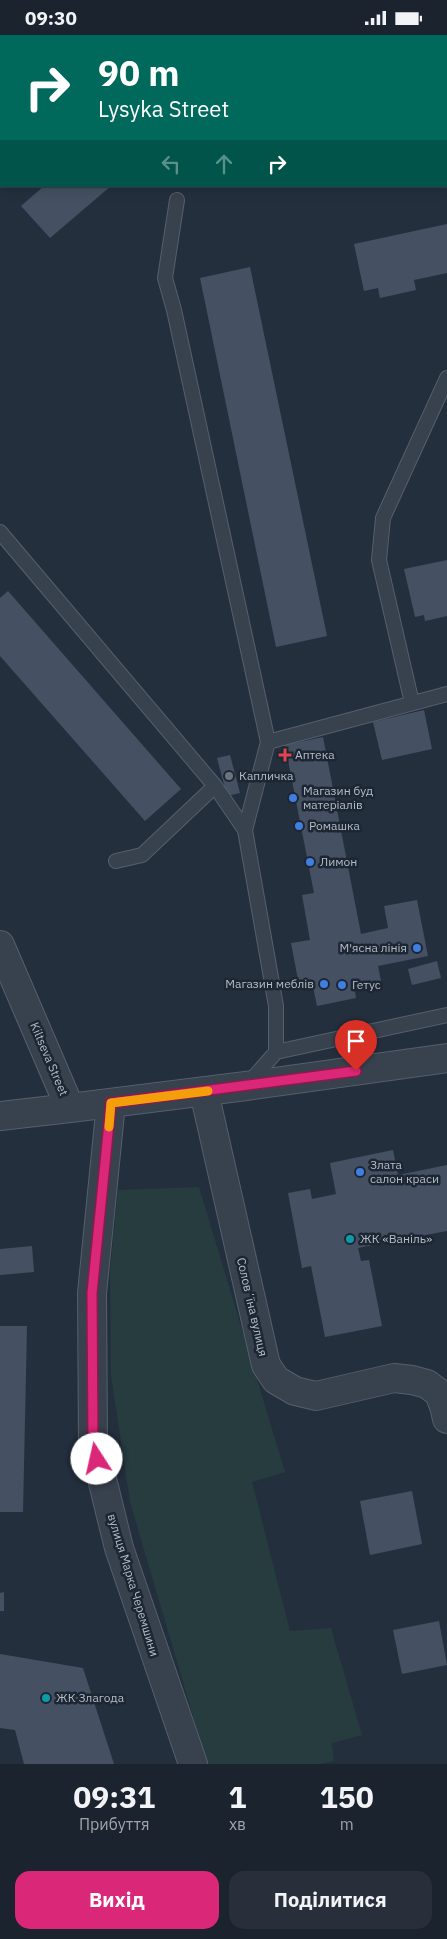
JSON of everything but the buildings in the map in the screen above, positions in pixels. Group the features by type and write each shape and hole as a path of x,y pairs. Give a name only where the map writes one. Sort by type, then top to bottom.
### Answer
{"street":[{"name":"Kiltseva Street","path":"0,945 70,1108 0,1116"},
{"path":"70,1108 204,1092 447,1058"},
{"name":"Соловʼїна вулиця","path":"204,1092 266,1365 276,1380 295,1391 316,1396 394,1378 412,1380 427,1384 443,1393 447,1419"},
{"name":"вулиця Марка Черемшини","path":"111,1103 92,1293 93,1442 119,1548 193,1764"}],"lane":[{"path":"177,200 165,278 178,329 268,742 245,829 276,1006 276,1052"},
{"path":"412,703 379,560 384,518 447,378"},
{"path":"0,532 214,786 245,829"},
{"path":"268,742 447,694"},
{"path":"116,861 142,855 214,786"},
{"path":"246,1086 276,1052 447,1015"}],"green space":[{"path":"199,1187 285,1472 252,1482 290,1631 331,1628 362,1735 332,1743 334,1761 320,1764 207,1764 130,1502 111,1375 110,1272 118,1190"}],"slow traffic":[{"path":"109,1127 111,1103 208,1091"}],"place":[{"name":"Аптека","path":"285,755"},
{"name":"Капличка","path":"229,776"},
{"name":"Магазин буд матеріалів","path":"293,798"},
{"name":"Ромашка","path":"299,826"},
{"name":"Лимон","path":"310,862"},
{"name":"М'ясна лінія","path":"417,948"},
{"name":"Магазин меблів","path":"324,984"},
{"name":"Гетус","path":"342,985"},
{"name":"Злата салон краси","path":"360,1172"},
{"name":"ЖК «Ваніль»","path":"350,1239"},
{"name":"ЖК Злагода","path":"46,1698"}],"route":[{"path":"97,1459 93,1442 92,1293 111,1103 356,1071"}]}
